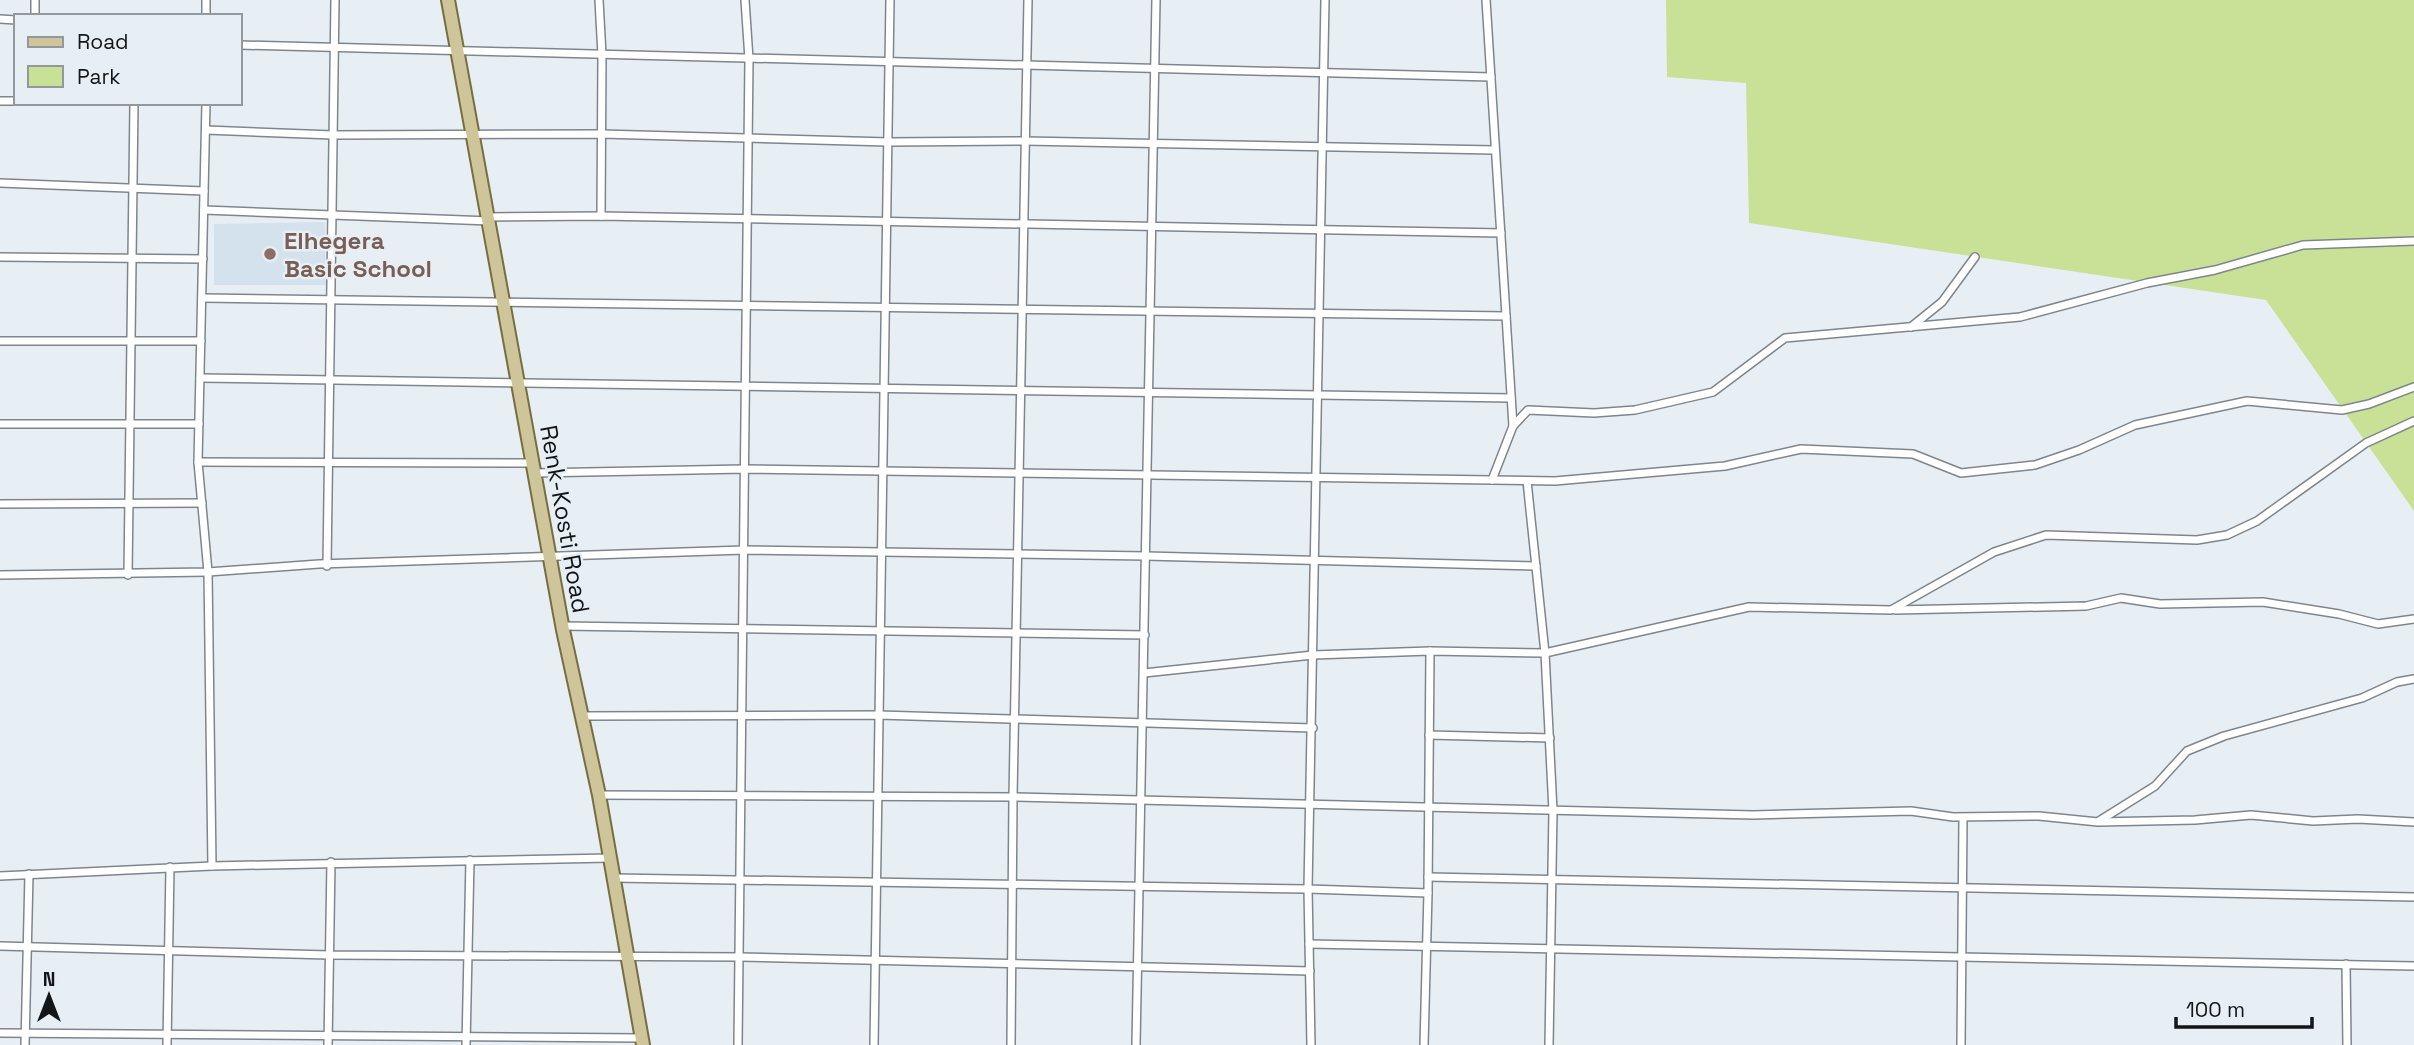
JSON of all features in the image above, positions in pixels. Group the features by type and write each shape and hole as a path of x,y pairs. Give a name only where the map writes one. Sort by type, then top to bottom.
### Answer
{"main road":[{"name":"Renk-Kosti Road","path":"448,0 563,626 599,796 642,1041"}],"street":[{"path":"327,566 335,0"},
{"path":"599,0 603,55 601,216"},
{"path":"738,1045 742,878 749,60 745,0"},
{"path":"874,1045 890,0"},
{"path":"1012,1045 1013,797 1028,0"},
{"path":"1136,1045 1156,0"},
{"path":"1311,1045 1308,889 1325,0"},
{"path":"1486,0 1513,426"},
{"path":"242,45 335,50 1491,77"},
{"path":"128,575 134,105"},
{"path":"206,105 198,462 208,572 212,866"},
{"path":"206,130 334,135 602,134 888,142 1026,141 1495,149"},
{"path":"0,183 204,191"},
{"path":"204,210 490,219 601,216 1501,233"},
{"path":"1492,480 1513,426 1528,410 1594,413 1635,410 1713,391 1785,338 2020,317 2147,283 2215,270 2303,245 2414,241"},
{"path":"0,257 203,259"},
{"path":"1910,327 1942,302 1975,257"},
{"path":"202,298 505,303 746,303 1320,315 1506,316"},
{"path":"0,341 201,341"},
{"path":"200,378 884,386 1511,398"},
{"path":"198,462 1527,481 1633,477 1725,466 1801,449 1913,454 1961,473 2035,465 2079,450 2135,425 2246,401 2342,410 2369,404 2414,387"},
{"path":"1891,610 1994,552 2046,535 2197,540 2227,535 2257,521 2366,443 2414,421"},
{"path":"0,424 199,424"},
{"path":"1527,481 1545,653 1553,811 1549,1045"},
{"path":"0,503 202,503"},
{"path":"0,575 128,575 744,550 1018,553 1536,566"},
{"path":"1144,673 1313,655 1430,651 1545,653 1726,610 1749,607 1891,610 2087,606 2121,598 2160,604 2263,602 2339,614 2378,624 2414,619"},
{"path":"563,626 1145,635"},
{"path":"1424,1045 1430,651"},
{"path":"2098,822 2155,786 2187,751 2224,736 2362,698 2397,682 2414,679"},
{"path":"584,716 879,715 1313,728"},
{"path":"1429,735 1550,738"},
{"path":"599,796 741,794 1013,797 1753,815 1911,811 1963,818 2039,816 2098,822 2184,821 2251,815 2313,821 2358,819 2414,822"},
{"path":"1961,1045 1963,818"},
{"path":"0,876 331,862 610,858"},
{"path":"466,1041 470,860"},
{"path":"328,1045 331,862"},
{"path":"167,1045 170,867"},
{"path":"24,1045 29,874"},
{"path":"1428,877 1962,890 2414,897"},
{"path":"614,878 742,878 1428,893"},
{"path":"1309,944 2414,965"},
{"path":"0,946 329,955 467,953 740,957 1310,971"},
{"path":"2346,964 2347,1045"},
{"path":"0,1033 328,1036 466,1041 642,1041"}],"shaded area":[{"name":"Elhegera Basic School","path":"325,222 326,285 214,285 214,224"}],"green space":[{"path":"1666,0 2414,0 2414,511 2266,300 1749,223 1746,83 1667,77"}],"place":[{"name":"Elhegera Basic School","path":"270,254"}]}
